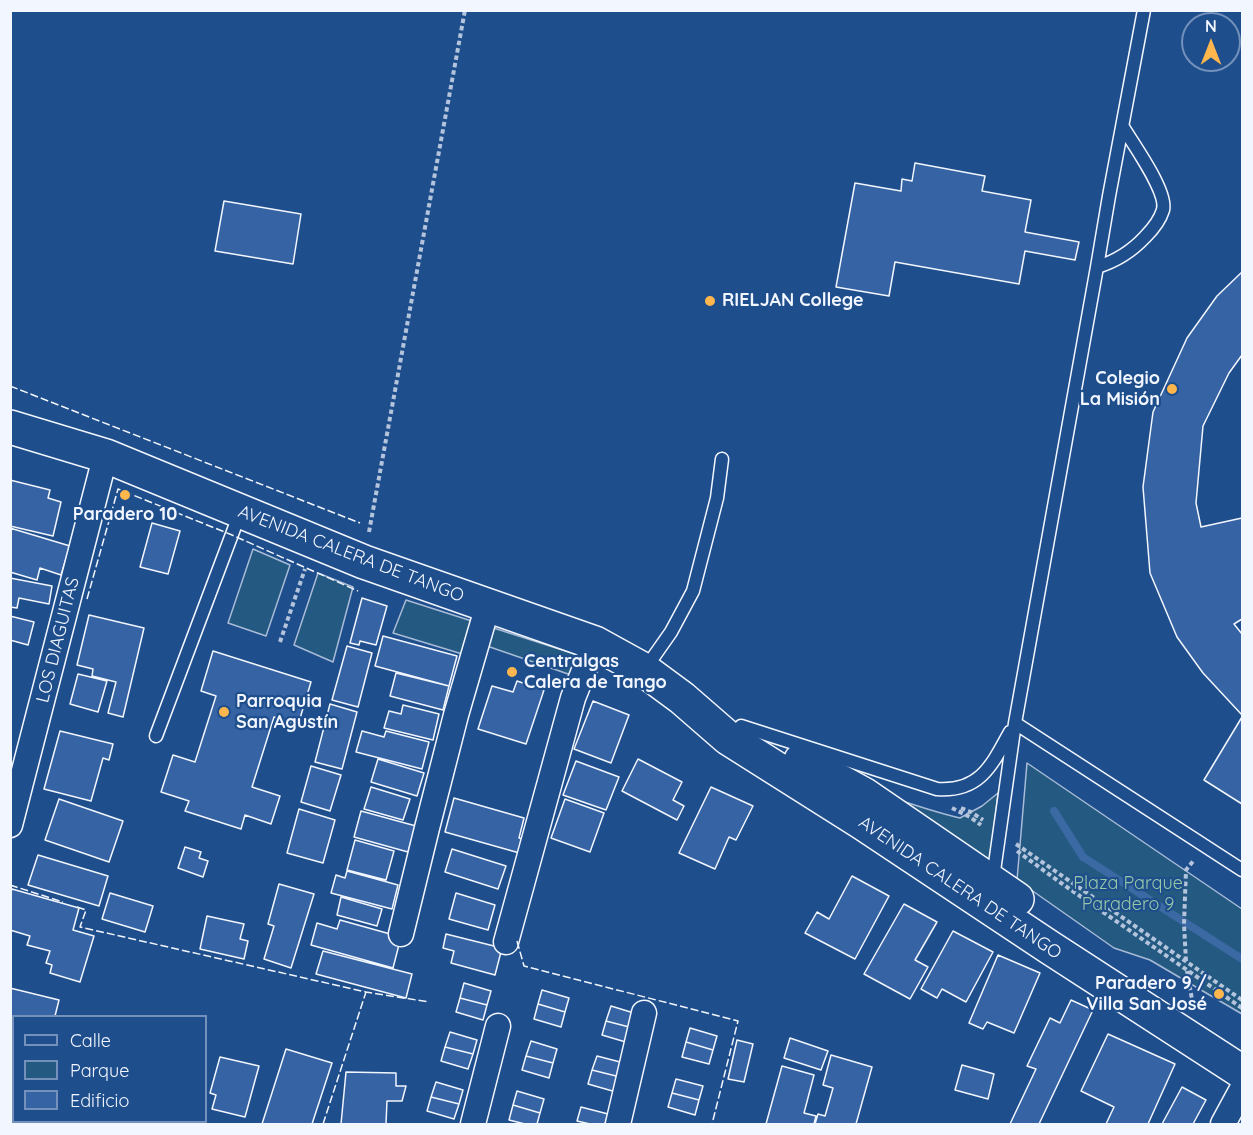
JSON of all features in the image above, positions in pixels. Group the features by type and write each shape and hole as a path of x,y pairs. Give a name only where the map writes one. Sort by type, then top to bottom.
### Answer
{"main road":[{"name":"AVENIDA CALERA DE TANGO","path":"10,427 106,456 364,562 595,643 644,670 682,698 728,738 861,822 978,886 1195,1018 1242,1050"},
{"name":"AVENIDA CALERA DE TANGO","path":"682,698 741,726 865,795 978,886 1049,947 1242,1072"}],"street":[{"name":"LOS DIAGUITAS","path":"10,825 106,456"},
{"path":"401,934 441,771 488,605"},
{"path":"506,942 573,698 595,643"},
{"path":"618,1125 644,1013"},
{"path":"473,1125 498,1026"},
{"path":"1223,1125 1242,1089"}],"lane":[{"path":"978,886 1015,723 1144,10"},
{"path":"1097,267 1112,262 1130,251 1148,234 1164,208 1161,190 1123,127"},
{"path":"644,670 671,632 693,591 717,498 722,459"},
{"path":"156,736 241,512"},
{"path":"741,726 937,789 951,790 964,787 981,777 993,763 1015,723"},
{"path":"1015,723 1242,870"}],"path":[{"path":"364,562 465,10"},
{"path":"280,642 307,565"},
{"path":"1195,1018 1184,950 1186,870 1204,845"}],"green space":[{"path":"253,549 290,565 266,636 228,623"},
{"path":"318,573 353,587 333,662 294,645"},
{"path":"406,600 578,655 571,675 487,646 482,660 393,633"},
{"name":"Plaza Parque Paradero 9","path":"1027,763 1242,909 1242,1014 1150,960 1114,948 1017,880"},
{"path":"871,791 960,818 982,806 998,793 990,863"}],"building":[{"path":"915,163 985,176 982,191 1031,200 1025,232 1079,242 1075,260 1025,251 1019,284 895,262 889,296 836,287 855,183 901,191 902,179 912,181"},
{"path":"224,201 301,214 293,264 215,251"},
{"path":"1242,272 1242,355 1229,373 1203,426 1196,503 1201,527 1242,518 1242,619 1234,624 1242,634 1242,715 1203,673 1177,637 1150,573 1143,487 1153,412 1187,338 1217,296"},
{"path":"10,480 50,490 48,498 61,502 53,536 10,526"},
{"path":"152,523 180,531 168,574 140,567"},
{"path":"10,528 70,546 61,575 40,568 37,580 10,572"},
{"path":"10,578 52,586 49,604 19,598 17,608 10,607"},
{"path":"362,598 387,606 376,645 360,641 359,645 350,643"},
{"path":"89,615 144,628 123,717 108,713 116,682 92,676 93,669 77,665"},
{"path":"10,616 34,622 28,645 10,640"},
{"path":"383,636 457,656 449,686 375,666"},
{"path":"347,646 372,653 358,707 332,700"},
{"path":"213,651 311,682 298,725 274,717 252,787 280,796 271,824 245,815 241,829 185,811 189,801 161,792 173,755 195,762 216,696 201,691"},
{"path":"396,673 449,686 443,710 390,696"},
{"path":"78,674 107,681 98,712 70,704"},
{"path":"517,681 544,690 526,744 478,729 492,686 513,692"},
{"path":"593,701 629,715 611,763 574,749"},
{"path":"330,704 357,712 342,769 315,762"},
{"path":"403,705 439,714 433,740 384,728 389,711 401,714"},
{"path":"1242,717 1242,804 1204,780"},
{"path":"60,731 113,744 109,760 103,758 91,801 44,789"},
{"path":"362,731 384,737 386,731 429,742 422,769 356,752"},
{"path":"378,759 424,773 417,796 371,782"},
{"path":"638,759 682,782 673,800 684,806 677,820 622,791"},
{"path":"576,761 619,777 606,810 563,795"},
{"path":"311,766 341,775 330,811 301,802"},
{"path":"371,787 410,799 403,820 364,809"},
{"path":"711,787 753,806 736,840 729,837 715,869 679,853"},
{"path":"454,798 524,818 519,838 527,840 523,854 445,832"},
{"path":"59,799 123,821 109,862 45,840"},
{"path":"565,799 604,813 590,852 551,838"},
{"path":"299,809 335,820 323,863 287,853"},
{"path":"361,811 416,826 408,852 354,837"},
{"path":"355,840 394,851 386,880 347,870"},
{"path":"185,847 201,852 199,858 208,861 203,877 178,868"},
{"path":"452,849 506,866 498,889 445,872"},
{"path":"38,855 108,876 99,906 28,885"},
{"path":"347,871 398,885 392,909 331,893 336,875 345,878"},
{"path":"852,876 889,896 855,959 805,933 817,912 829,919"},
{"path":"279,884 314,894 291,968 264,959 274,926 268,924"},
{"path":"12,889 79,908 73,930 94,936 80,982 50,973 52,965 46,963 50,951 27,945 30,936 10,930"},
{"path":"110,893 153,906 145,932 102,919"},
{"path":"456,893 495,905 488,930 449,919"},
{"path":"341,897 382,909 377,926 337,915"},
{"path":"904,904 937,922 915,960 928,967 910,999 864,974"},
{"path":"207,916 244,924 240,939 248,941 244,959 200,949"},
{"path":"340,920 401,937 393,968 311,945 317,923 337,929"},
{"path":"953,931 993,952 966,1002 942,989 937,998 921,989"},
{"path":"446,934 502,948 495,975 451,963 454,951 443,948"},
{"path":"323,951 412,974 406,998 316,974"},
{"path":"998,955 1040,973 1014,1033 987,1022 983,1029 969,1023"},
{"path":"464,983 491,991 487,1005 460,998"},
{"path":"10,988 59,1000 55,1015 12,1015 12,1020 10,1020"},
{"path":"542,990 569,998 565,1012 538,1004"},
{"path":"460,998 487,1005 483,1020 456,1012"},
{"path":"1071,1000 1093,1010 1039,1124 1010,1124 1036,1069 1027,1066 1050,1018 1060,1023"},
{"path":"538,1004 565,1012 561,1027 534,1019"},
{"path":"611,1006 637,1014 633,1028 606,1021"},
{"path":"606,1021 633,1028 629,1043 602,1035"},
{"path":"690,1028 717,1036 713,1050 686,1042"},
{"path":"450,1032 477,1040 473,1054 445,1047"},
{"path":"1108,1034 1175,1064 1148,1124 1106,1124 1114,1107 1081,1091"},
{"path":"790,1038 828,1051 821,1070 784,1058"},
{"path":"737,1040 753,1044 744,1082 728,1079"},
{"path":"531,1041 557,1049 553,1063 526,1056"},
{"path":"686,1042 713,1050 709,1064 682,1057"},
{"path":"445,1047 473,1054 468,1069 441,1061"},
{"path":"286,1049 332,1063 312,1124 262,1124"},
{"path":"831,1055 872,1067 856,1124 815,1124 818,1114 825,1116 833,1088 823,1085"},
{"path":"526,1056 553,1063 549,1078 522,1070"},
{"path":"597,1056 624,1063 620,1077 592,1070"},
{"path":"220,1057 259,1066 245,1117 212,1109 216,1095 210,1093"},
{"path":"962,1065 994,1074 988,1099 955,1090"},
{"path":"782,1066 814,1075 804,1113 816,1116 814,1124 766,1124"},
{"path":"592,1070 620,1077 616,1092 588,1084"},
{"path":"346,1072 396,1073 396,1086 406,1086 402,1101 387,1101 386,1124 341,1124"},
{"path":"676,1079 703,1086 699,1100 672,1093"},
{"path":"436,1082 463,1090 459,1104 431,1097"},
{"path":"10,1083 12,1083 12,1123 26,1123 10,1124"},
{"path":"1182,1087 1206,1100 1193,1124 1162,1124"},
{"path":"517,1091 544,1099 540,1113 513,1105"},
{"path":"672,1093 699,1100 695,1115 668,1107"},
{"path":"431,1097 459,1104 454,1119 427,1111"},
{"path":"513,1105 540,1113 537,1124 509,1120"},
{"path":"581,1107 608,1114 605,1124 577,1121"},
{"path":"56,1123 109,1123 109,1124"}],"waterway":[{"path":"1054,811 1083,857 1242,959"}],"fence":[{"path":"10,386 360,523"},
{"path":"87,599 118,489 232,535 358,591"},
{"path":"10,885 63,902"},
{"path":"77,907 86,910 80,927 366,992 429,1002"},
{"path":"517,941 524,966 738,1021 712,1124"},
{"path":"323,1124 366,992"}],"place":[{"name":"RIELJAN College","path":"710,301"},
{"name":"Colegio La Misión","path":"1172,389"},
{"name":"Paradero 10","path":"125,495"},
{"name":"Centralgas Calera de Tango","path":"512,672"},
{"name":"Parroquia San Agustín","path":"224,712"},
{"name":"Paradero 9 / Villa San José","path":"1219,994"}]}
